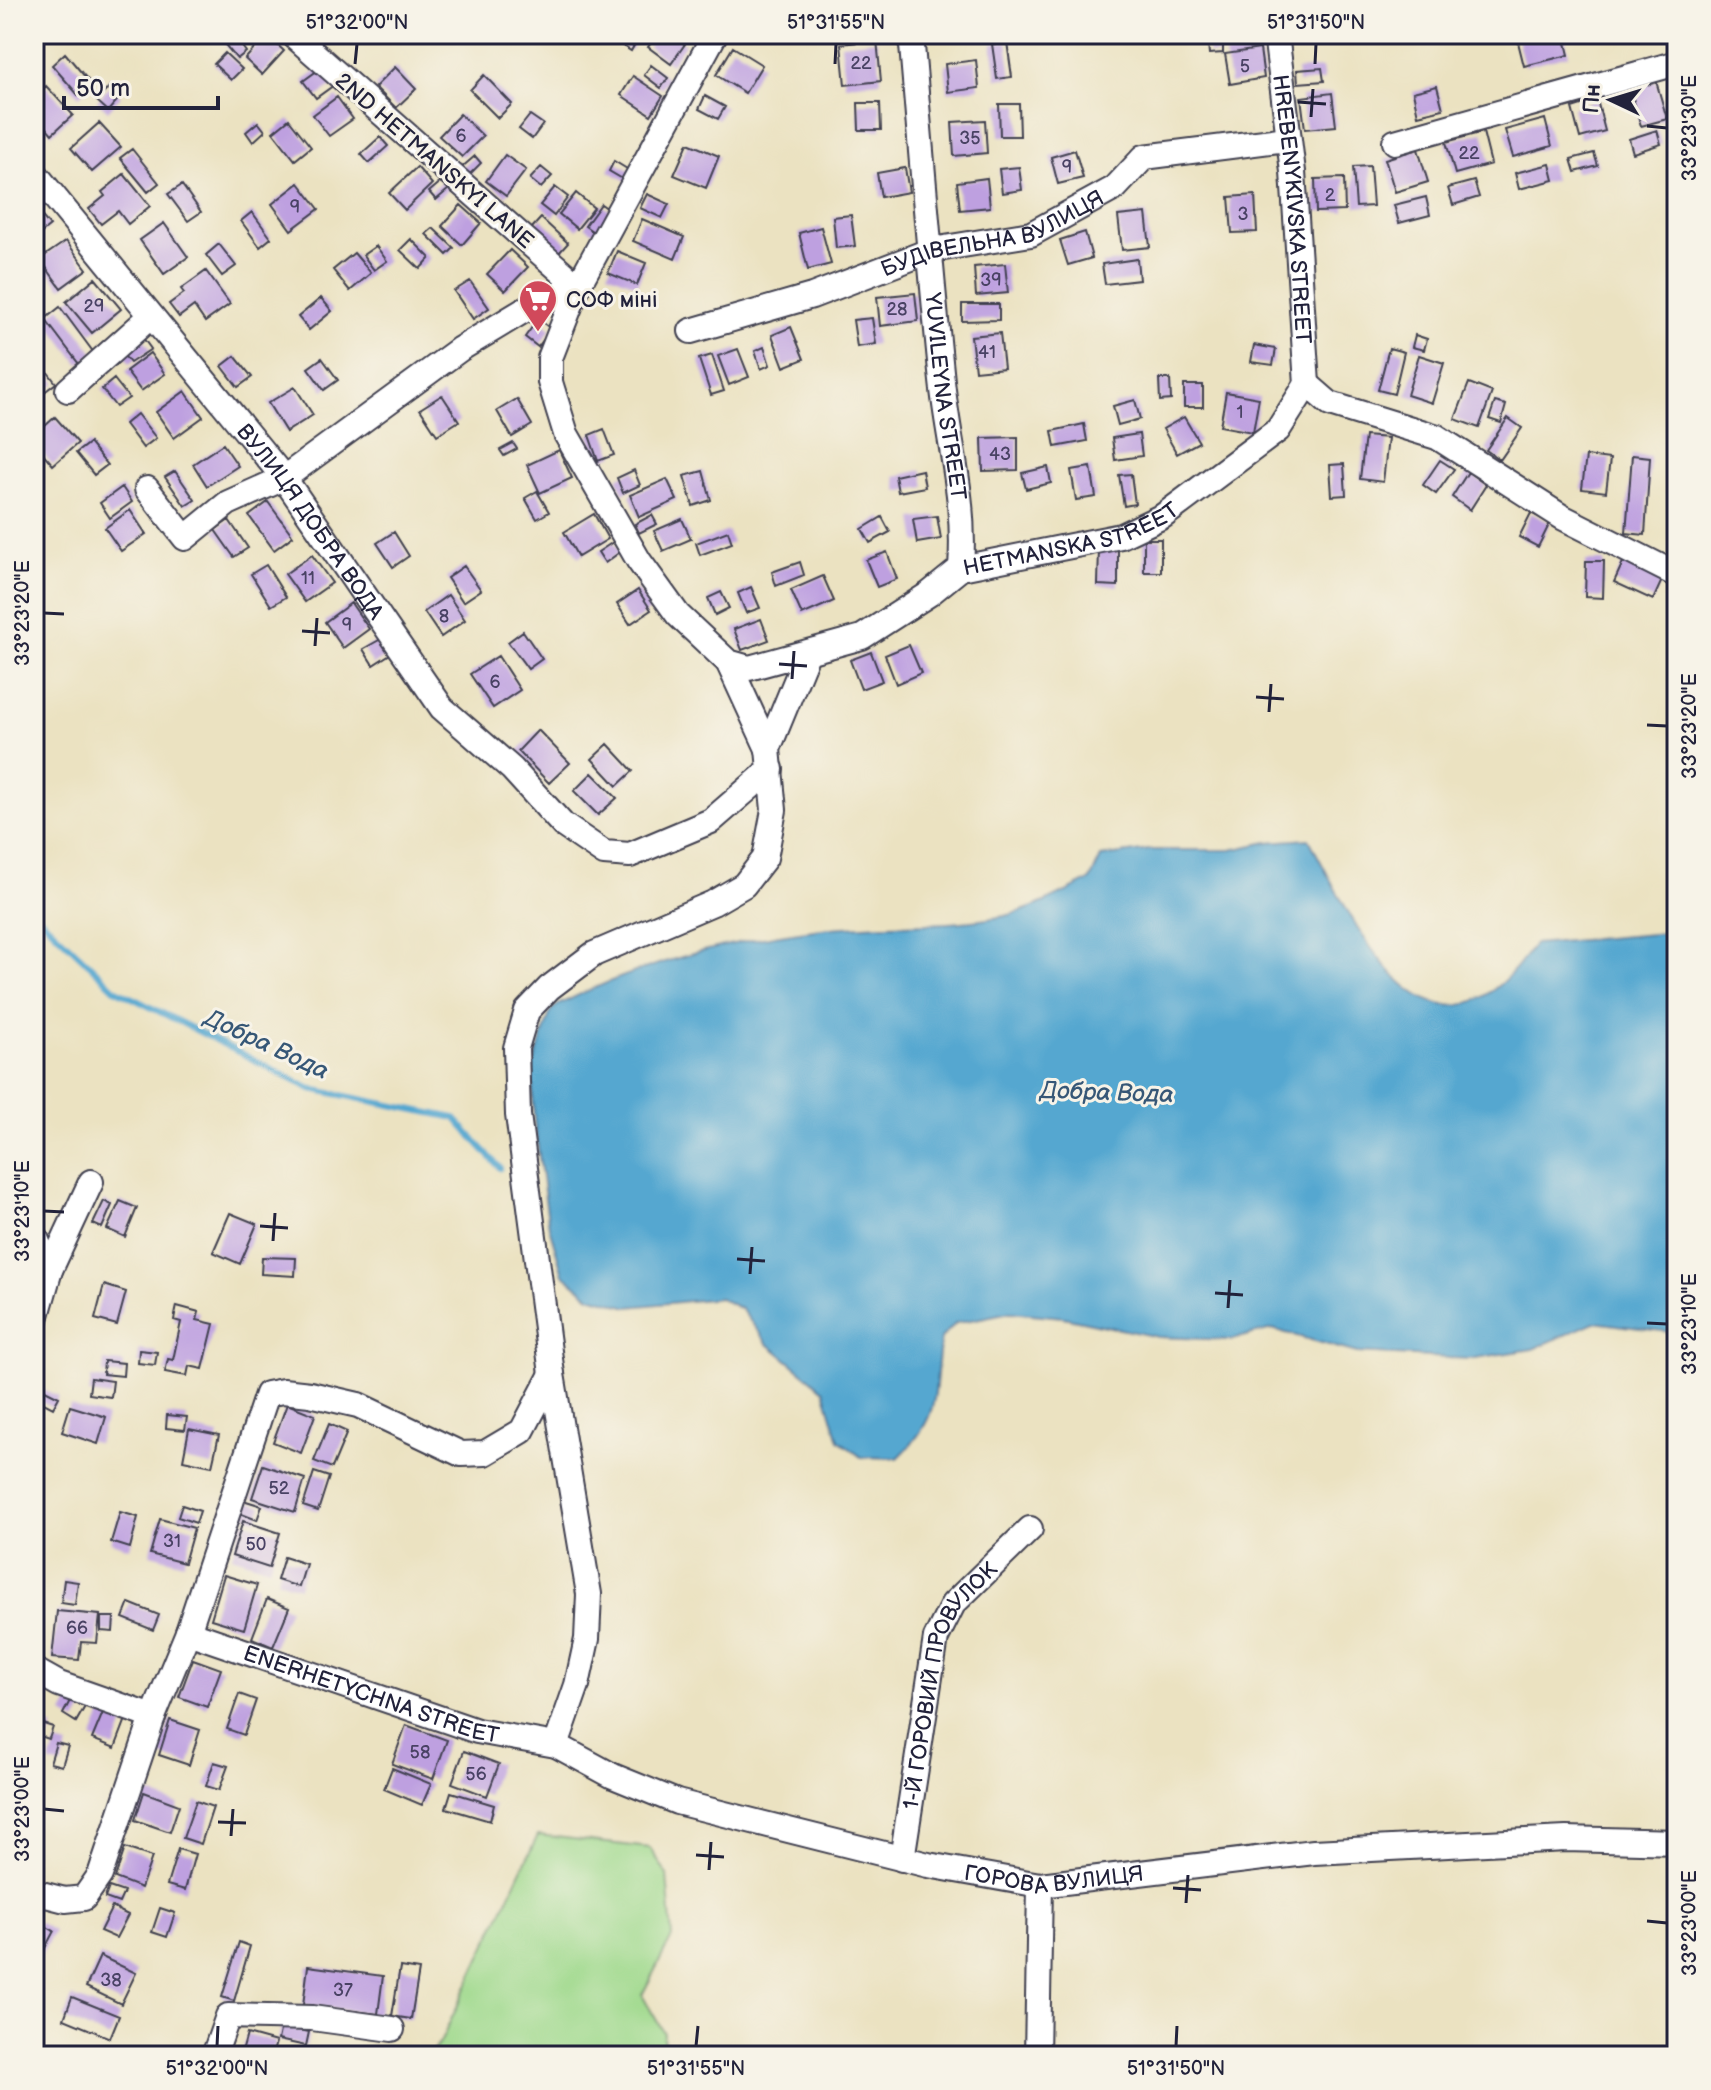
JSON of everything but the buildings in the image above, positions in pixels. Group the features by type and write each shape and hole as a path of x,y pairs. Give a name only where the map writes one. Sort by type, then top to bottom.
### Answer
{"street":[{"name":"2ND HETMANSKYI LANE","path":"292,34 578,286"},
{"path":"556,1745 577,1685 587,1639 589,1594 552,1374 518,1115 516,1048 527,1011 549,988 594,954 713,903 744,885 765,858 774,810 770,759 728,662 678,615 655,583 566,434 550,382 550,358 578,286 715,34"},
{"name":"YUVILEYNA STREET","path":"911,34 942,383 959,474 963,535 961,568"},
{"name":"HREBENYKIVSKA STREET","path":"1276,34 1293,172 1307,384"},
{"path":"1395,142 1677,63"},
{"name":"БУДІВЕЛЬНА ВУЛИЦЯ","path":"691,331 812,296 932,250 1031,234 1115,188 1144,157 1287,139"},
{"name":"ВУЛИЦЯ ДОБРА ВОДА","path":"34,172 284,478 442,708 512,769 563,825 604,853 630,855 711,821 770,759"},
{"path":"147,489 185,538 228,503 284,478 460,349 523,311 578,286"},
{"path":"68,390 151,316"},
{"path":"1307,384 1330,404 1437,437 1562,517 1677,575"},
{"name":"HETMANSKA STREET","path":"728,662 749,668 862,637 929,594 961,568 1121,536 1163,516 1278,430 1307,384"},
{"path":"770,759 807,654"},
{"path":"34,1326 50,1270 91,1182"},
{"path":"34,1234 50,1270"},
{"path":"34,1892 65,1900 84,1898 100,1875 153,1717 188,1632 267,1394 283,1391 310,1394 358,1405 461,1454 485,1453 522,1431 552,1374"},
{"name":"1-Й ГОРОВИЙ ПРОВУЛОК","path":"902,1859 936,1638 953,1604 1030,1529"},
{"name":"ENERHETYCHNA STREET","path":"188,1632 477,1731 556,1745 613,1776 677,1802"},
{"path":"34,1670 59,1684 153,1717"},
{"name":"ГОРОВА ВУЛИЦЯ","path":"677,1802 902,1859 1040,1885 1314,1852 1566,1839 1677,1842"},
{"path":"1037,2056 1040,1885"},
{"path":"214,2056 228,2016 312,2018 392,2029"}],"green space":[{"path":"538,1835 650,1848 667,1875 672,1937 642,1995 664,2033 662,2056 429,2056 441,2041"}],"water":[{"path":"1309,839 1374,952 1401,983 1431,1002 1463,1005 1497,987 1534,944 1677,932 1677,1330 1670,1332 1594,1322 1533,1349 1469,1359 1357,1353 1272,1329 1230,1340 1158,1337 1063,1317 1010,1312 956,1323 941,1338 933,1402 923,1428 898,1458 861,1457 839,1440 824,1390 768,1344 741,1309 720,1298 628,1307 590,1296 563,1274 549,1227 534,1120 532,1069 551,1010 558,1005 653,966 754,940 822,929 960,922 1005,916 1038,905 1090,880 1101,857 1149,850 1231,850 1267,842"}],"waterway":[{"name":"Добра Вода","path":"34,912 115,989 311,1089 455,1118 500,1168"}],"place":[{"name":"СОФ міні","path":"538,333"}]}
